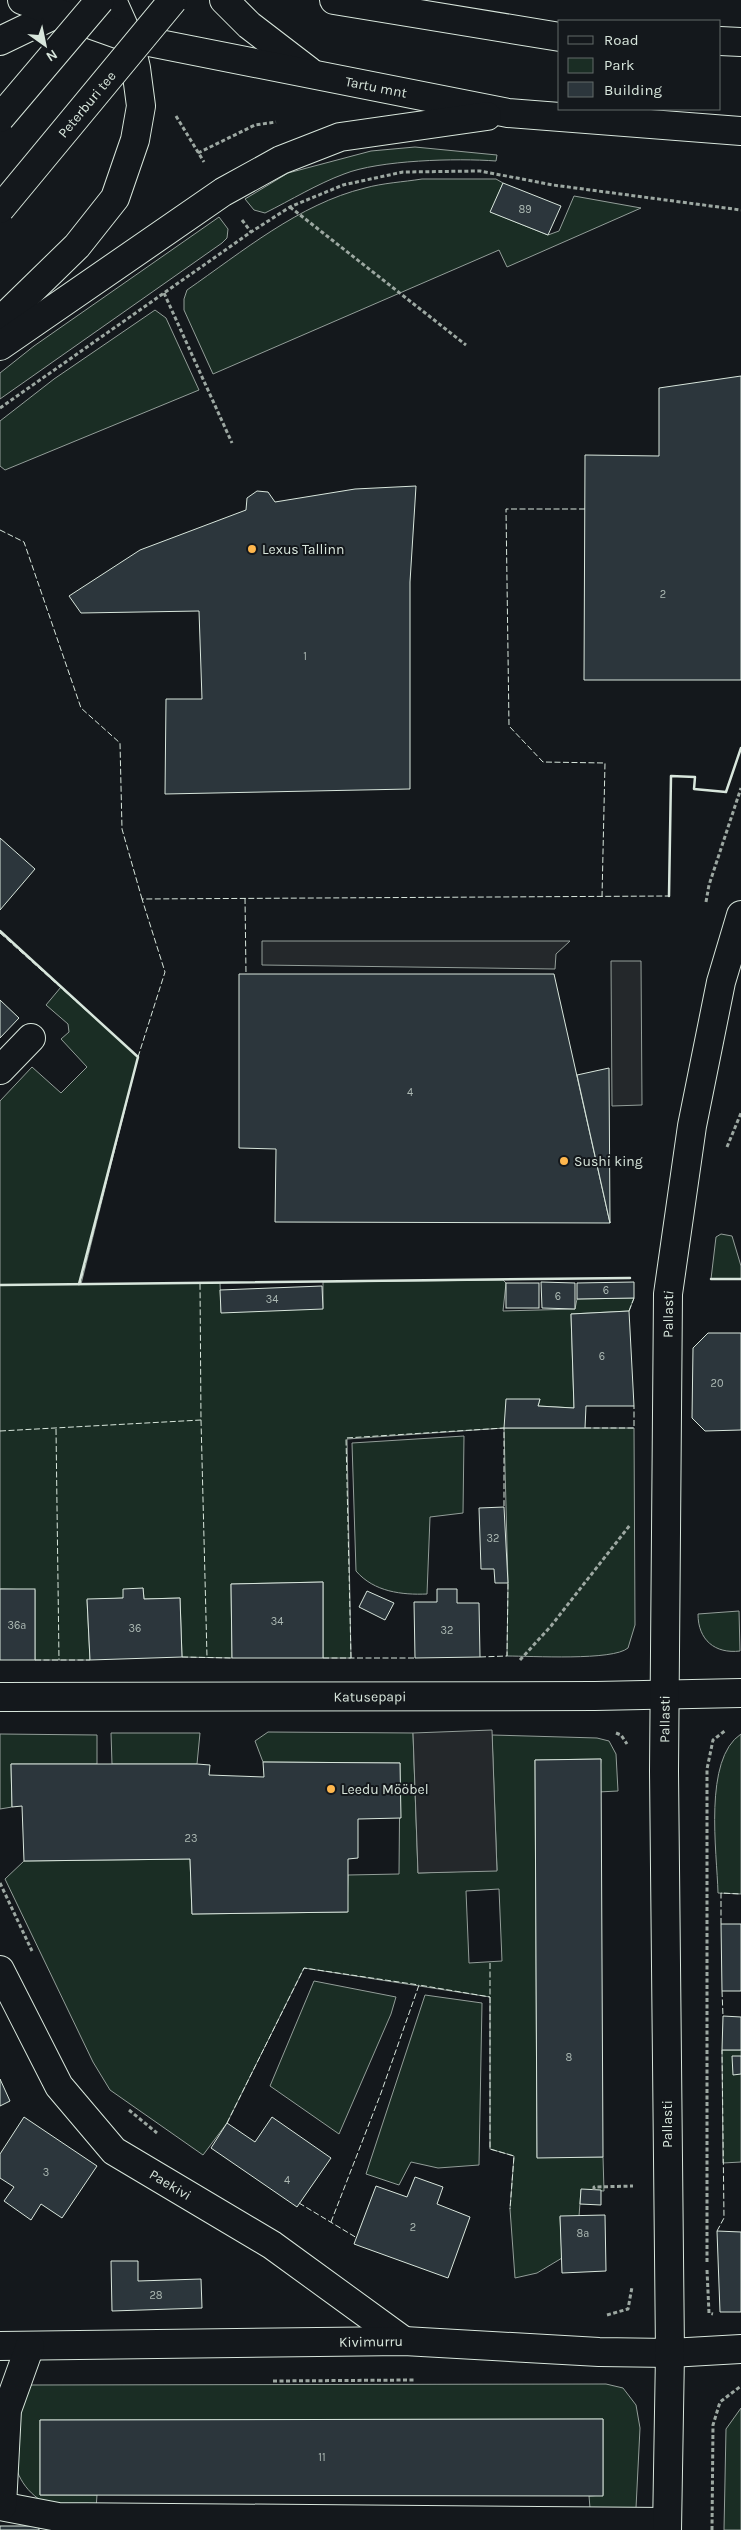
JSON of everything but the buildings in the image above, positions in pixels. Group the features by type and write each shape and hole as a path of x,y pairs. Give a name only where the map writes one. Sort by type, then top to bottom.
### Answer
{"main road":[{"name":"Tartu mnt","path":"22,0 56,14 129,38 508,113 741,131"},
{"path":"0,41 56,14 102,0"},
{"path":"0,118 102,0"},
{"path":"0,321 77,246 114,198 136,140 141,106 136,68 129,38 112,0"},
{"name":"Peterburi tee","path":"0,209 173,0"},
{"path":"224,0 249,26 314,75"},
{"path":"334,0 558,37"},
{"path":"721,41 741,42"},
{"path":"0,346 223,192 281,160 340,137 508,113"},
{"name":"Pallasti","path":"667,2526 670,2353 665,1695 668,1294 692,1126 721,982 741,915"},
{"path":"0,1070 31,1038"},
{"name":"Katusepapi","path":"0,1697 665,1695 741,1693"},
{"name":"Paekivi","path":"0,1970 59,2086 114,2151 272,2245 404,2342"},
{"name":"Kivimurru","path":"0,2346 404,2342 599,2352 670,2353 741,2349"},
{"path":"30,2346 7,2410 1,2506 58,2518 667,2526"}],"path":[{"path":"172,110 208,168"},
{"path":"198,153 255,125 284,120"},
{"path":"0,408 290,207 343,185 403,172 480,171 553,185 741,210"},
{"path":"290,207 466,345"},
{"path":"164,293 232,443"},
{"path":"726,1148 741,1113"},
{"path":"519,1662 551,1626 630,1524"},
{"path":"717,2316 709,2313 707,2270 707,1769 713,1740 726,1730 733,1728"},
{"path":"0,1883 36,1958"},
{"path":"127,2109 162,2136"},
{"path":"594,2190 594,2187 634,2186"},
{"path":"270,2381 420,2380"},
{"path":"712,2530 713,2425 720,2402 741,2385"}],"green space":[{"path":"415,147 497,155 496,161 418,161 359,169 324,182 265,213 254,210 245,199 288,173 371,151"},
{"path":"422,179 496,179 503,183 491,212 548,235 559,231 574,196 641,208 507,267 499,250 213,374 184,310 184,299 187,290 250,245 317,205 365,188"},
{"path":"219,217 228,229 227,238 222,243 0,399 0,373 34,346"},
{"path":"155,310 166,318 199,390 5,470 0,466 0,421 54,379"},
{"path":"61,987 138,1057 81,1284 220,1283 221,1312 323,1308 323,1282 503,1280 506,1283 503,1311 575,1309 577,1299 634,1298 629,1311 571,1314 574,1408 538,1406 540,1399 504,1428 347,1439 351,1658 323,1658 323,1582 231,1584 232,1658 182,1657 180,1598 144,1599 143,1588 123,1598 87,1600 90,1660 35,1660 35,1590 0,1589 0,1101 32,1067 61,1093 87,1067 61,1039 69,1032 68,1024 46,1005"},
{"path":"721,1234 732,1236 741,1266 741,1279 711,1279 716,1237"},
{"path":"504,1428 634,1428 635,1625 628,1648 606,1655 507,1656 508,1583"},
{"path":"464,1436 463,1513 430,1517 427,1594 398,1593 371,1584 356,1571 352,1443"},
{"path":"739,1611 740,1651 723,1650 705,1638 701,1631 698,1614"},
{"path":"268,1732 413,1733 418,1873 497,1870 492,1735 597,1738 609,1741 616,1754 618,1791 598,1792 601,1759 535,1760 537,2157 603,2157 604,2191 581,2190 579,2216 560,2217 562,2258 537,2273 515,2278 510,2209 514,2156 490,2149 490,1997 304,1968 227,2123 203,2155 110,2090 93,2062 5,1879 24,1861 190,1859 192,1914 347,1912 348,1875 399,1874 400,1763 263,1762 255,1741","holes":["499,1889 502,1961 469,1963 466,1891"]},
{"path":"111,1733 200,1733 197,1764 112,1764"},
{"path":"0,1734 97,1735 97,1764 11,1764 12,1807 0,1809"},
{"path":"741,1734 741,1894 718,1893 715,1831 717,1784 721,1764 729,1746"},
{"path":"314,1981 396,1997 391,2014 339,2134 270,2086"},
{"path":"425,1995 482,2003 479,2165 438,2168 411,2162 399,2185 366,2174"},
{"path":"722,2050 741,2050 741,2162 723,2163"},
{"path":"606,2384 623,2388 636,2405 640,2428 636,2508 590,2508 589,2496 603,2495 603,2419 40,2420 40,2495 97,2495 96,2509 66,2511 57,2509 39,2499 26,2486 17,2472 14,2455 17,2420 31,2385"},
{"path":"741,2408 741,2530 724,2530 726,2429"}],"shaded area":[{"path":"262,941 570,941 556,954 555,969 262,965"},
{"path":"611,961 641,961 642,1105 612,1106"},
{"path":"492,1730 497,1871 418,1873 413,1733"}],"fence":[{"path":"585,509 506,509 509,726 543,762 605,763 602,897"},
{"path":"0,530 24,542 81,708 120,743 122,829 142,899"},
{"path":"138,1057 165,972 142,899 669,896"},
{"path":"245,898 246,974"},
{"path":"0,933 138,1057 80,1284"},
{"path":"0,1431 201,1420 200,1283"},
{"path":"629,1311 634,1298"},
{"path":"585,1428 634,1428 634,1406"},
{"path":"201,1420 207,1657"},
{"path":"351,1658 346,1438 504,1428 504,1507"},
{"path":"56,1429 59,1660"},
{"path":"480,1657 507,1656 508,1583"},
{"path":"182,1657 232,1658"},
{"path":"323,1658 415,1658"},
{"path":"35,1660 90,1660"},
{"path":"721,1924 721,1893 741,1894"},
{"path":"490,1963 490,2149 514,2156 510,2209"},
{"path":"227,2123 304,1968 419,1985"},
{"path":"331,2222 381,2093 419,1985 490,1997"},
{"path":"722,1991 723,2016"},
{"path":"717,2231 724,2218 722,2050"},
{"path":"299,2203 357,2238"}],"wall":[{"path":"669,896 671,776 695,777 694,789 726,792 741,748"},
{"path":"0,931 138,1057 79,1284"},
{"path":"0,1285 630,1278"},
{"path":"711,1279 741,1279"}],"place":[{"name":"Lexus Tallinn","path":"252,549"},
{"name":"Sushi king","path":"564,1161"},
{"name":"Leedu Mööbel","path":"331,1789"}]}
